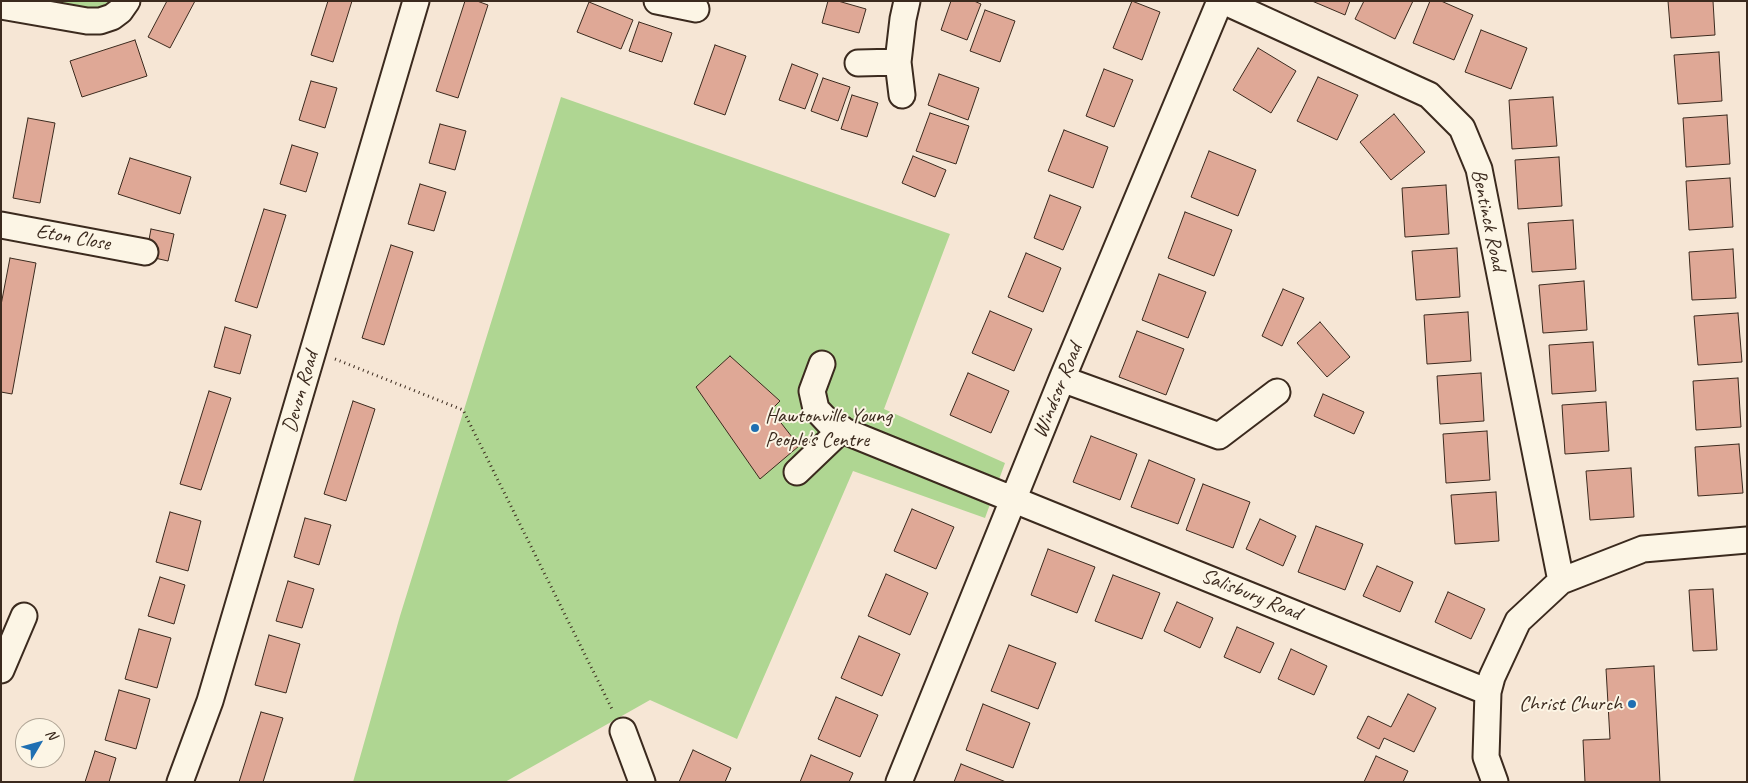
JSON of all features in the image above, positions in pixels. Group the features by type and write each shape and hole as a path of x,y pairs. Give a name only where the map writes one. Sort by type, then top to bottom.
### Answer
{"street":[{"path":"1,6 86,21 100,21 112,17 120,11 127,1"},
{"name":"Devon Road","path":"180,782 210,701 416,1"},
{"path":"656,1 696,13"},
{"path":"902,95 898,62 907,1"},
{"name":"Windsor Road","path":"899,782 1062,379 1222,1"},
{"name":"Bentinck Road","path":"1222,1 1429,95 1462,128 1479,170 1561,581"},
{"path":"858,63 898,62"},
{"name":"Eton Close","path":"1,225 145,252"},
{"name":"Salisbury Road","path":"822,364 812,390 816,409 832,426 1014,498 1488,692"},
{"path":"1062,379 1219,436 1277,392"},
{"path":"797,472 842,429"},
{"path":"1495,782 1486,757 1488,692 1492,677 1518,621 1561,581 1643,549 1747,540"},
{"path":"1,670 24,616"},
{"path":"623,731 642,782"}],"path":[{"path":"313,350 463,410 623,731"}],"green space":[{"path":"24,1 117,1 101,12"},
{"path":"561,97 950,234 884,409 1005,463 985,518 853,471 737,739 650,700 505,782 353,782 400,616"}],"building":[{"path":"167,1 195,1 170,48 148,37"},
{"path":"328,1 352,1 333,62 311,55"},
{"path":"465,1 477,1 488,5 458,98 436,91"},
{"path":"828,1 838,1 866,9 859,33 822,23"},
{"path":"951,1 974,1 981,4 967,40 941,30"},
{"path":"1132,1 1160,12 1142,60 1113,48"},
{"path":"1312,1 1350,1 1345,15"},
{"path":"1364,1 1413,1 1395,39 1355,19"},
{"path":"1430,1 1441,1 1473,15 1454,60 1413,43"},
{"path":"1668,1 1713,1 1715,35 1671,38"},
{"path":"589,2 633,20 621,49 577,32"},
{"path":"985,10 1015,21 1000,62 970,51"},
{"path":"639,22 672,33 662,62 629,51"},
{"path":"1481,30 1527,48 1511,89 1465,72"},
{"path":"135,40 147,76 82,97 70,61"},
{"path":"715,45 746,56 725,115 694,104"},
{"path":"1258,48 1296,71 1271,113 1233,90"},
{"path":"1719,52 1722,101 1678,104 1674,55"},
{"path":"792,64 818,74 805,109 779,100"},
{"path":"1104,69 1133,80 1114,127 1086,116"},
{"path":"939,74 979,88 968,120 928,105"},
{"path":"1318,77 1358,95 1337,140 1297,121"},
{"path":"823,78 850,87 838,121 811,111"},
{"path":"311,81 337,88 325,128 299,120"},
{"path":"852,95 878,103 867,137 841,129"},
{"path":"1553,97 1557,146 1512,149 1509,100"},
{"path":"930,113 969,126 956,164 916,151"},
{"path":"1394,114 1425,152 1391,180 1360,142"},
{"path":"1727,115 1730,164 1686,167 1683,118"},
{"path":"28,118 55,123 40,203 13,198"},
{"path":"440,124 466,131 455,170 429,163"},
{"path":"1064,130 1108,147 1093,188 1048,171"},
{"path":"292,145 318,153 306,192 280,184"},
{"path":"1209,151 1256,170 1238,216 1191,197"},
{"path":"913,156 946,170 935,197 902,183"},
{"path":"1559,157 1562,206 1518,209 1515,160"},
{"path":"130,158 191,177 180,214 118,194"},
{"path":"1730,178 1733,227 1689,230 1686,181"},
{"path":"420,184 446,192 434,231 408,224"},
{"path":"1446,185 1449,234 1405,237 1402,188"},
{"path":"1050,195 1081,207 1063,250 1034,238"},
{"path":"264,209 286,215 257,308 235,301"},
{"path":"1185,212 1232,230 1214,276 1168,258"},
{"path":"1573,220 1576,269 1532,272 1528,223"},
{"path":"151,229 174,234 168,261 146,256"},
{"path":"391,245 413,252 384,345 362,338"},
{"path":"1457,248 1460,297 1416,300 1412,251"},
{"path":"1733,249 1736,298 1692,300 1689,252"},
{"path":"1026,253 1061,268 1043,312 1008,297"},
{"path":"10,258 36,263 12,394 1,392 1,305"},
{"path":"1159,274 1206,292 1188,338 1142,320"},
{"path":"1584,281 1587,330 1543,333 1539,285"},
{"path":"1283,289 1304,298 1282,346 1262,336"},
{"path":"990,311 1032,329 1014,371 972,353"},
{"path":"1468,312 1471,361 1427,364 1424,315"},
{"path":"1738,313 1742,362 1698,365 1694,316"},
{"path":"1320,322 1350,357 1327,377 1297,343"},
{"path":"225,327 251,335 240,374 214,367"},
{"path":"1137,331 1184,349 1166,395 1119,377"},
{"path":"1593,342 1596,391 1552,394 1549,345"},
{"name":"Hawtonville Young People's Centre","path":"730,356 780,401 771,410 799,446 760,479 696,387"},
{"path":"968,373 1009,391 991,433 950,415"},
{"path":"1481,373 1484,421 1440,424 1437,376"},
{"path":"1738,378 1741,427 1696,430 1693,381"},
{"path":"209,391 231,398 201,490 180,484"},
{"path":"1323,394 1364,412 1354,434 1314,416"},
{"path":"353,401 375,409 346,501 324,494"},
{"path":"1606,402 1609,451 1565,454 1562,405"},
{"path":"1487,431 1490,480 1446,483 1443,434"},
{"path":"1091,436 1137,454 1120,500 1073,482"},
{"path":"1739,444 1743,493 1698,496 1695,447"},
{"path":"1149,460 1195,479 1178,524 1131,507"},
{"path":"1631,468 1634,517 1590,520 1586,471"},
{"path":"1203,484 1250,502 1233,548 1186,530"},
{"path":"1496,492 1499,541 1455,544 1451,495"},
{"path":"912,509 954,527 936,569 894,551"},
{"path":"170,512 201,521 188,571 156,562"},
{"path":"305,518 331,525 319,565 294,557"},
{"path":"1260,519 1296,536 1283,566 1246,549"},
{"path":"1316,526 1363,544 1345,590 1298,572"},
{"path":"1048,549 1095,567 1077,613 1031,595"},
{"path":"1377,566 1413,582 1400,612 1363,596"},
{"path":"886,574 928,593 910,635 868,616"},
{"path":"1113,575 1160,593 1142,639 1095,621"},
{"path":"160,577 185,585 174,624 148,616"},
{"path":"288,581 314,589 302,628 276,621"},
{"path":"1713,589 1717,650 1693,651 1689,590"},
{"path":"1448,592 1485,609 1471,639 1435,622"},
{"path":"1177,602 1213,618 1200,648 1164,631"},
{"path":"1237,627 1274,643 1260,673 1224,657"},
{"path":"139,629 171,638 157,688 125,679"},
{"path":"269,635 300,644 286,693 255,685"},
{"path":"859,636 900,654 882,696 841,678"},
{"path":"1009,645 1056,663 1038,709 991,691"},
{"path":"1291,649 1327,666 1314,695 1278,679"},
{"name":"Christ Church","path":"1654,666 1660,782 1585,782 1583,740 1610,739 1606,669"},
{"path":"119,690 150,699 136,749 105,740"},
{"path":"1408,694 1436,708 1414,752 1384,738 1379,749 1357,738 1368,716 1391,727"},
{"path":"836,697 878,715 860,757 818,739"},
{"path":"983,704 1030,723 1013,768 966,750"},
{"path":"261,712 283,718 263,782 239,782"},
{"path":"693,750 731,768 725,782 679,782"},
{"path":"95,751 116,758 109,782 85,782"},
{"path":"811,755 853,773 849,782 800,782"},
{"path":"1376,756 1408,771 1403,782 1364,782"},
{"path":"961,764 1006,782 954,782"}],"place":[{"name":"Hawtonville Young People's Centre","path":"755,428"},
{"name":"Christ Church","path":"1632,704"}]}
